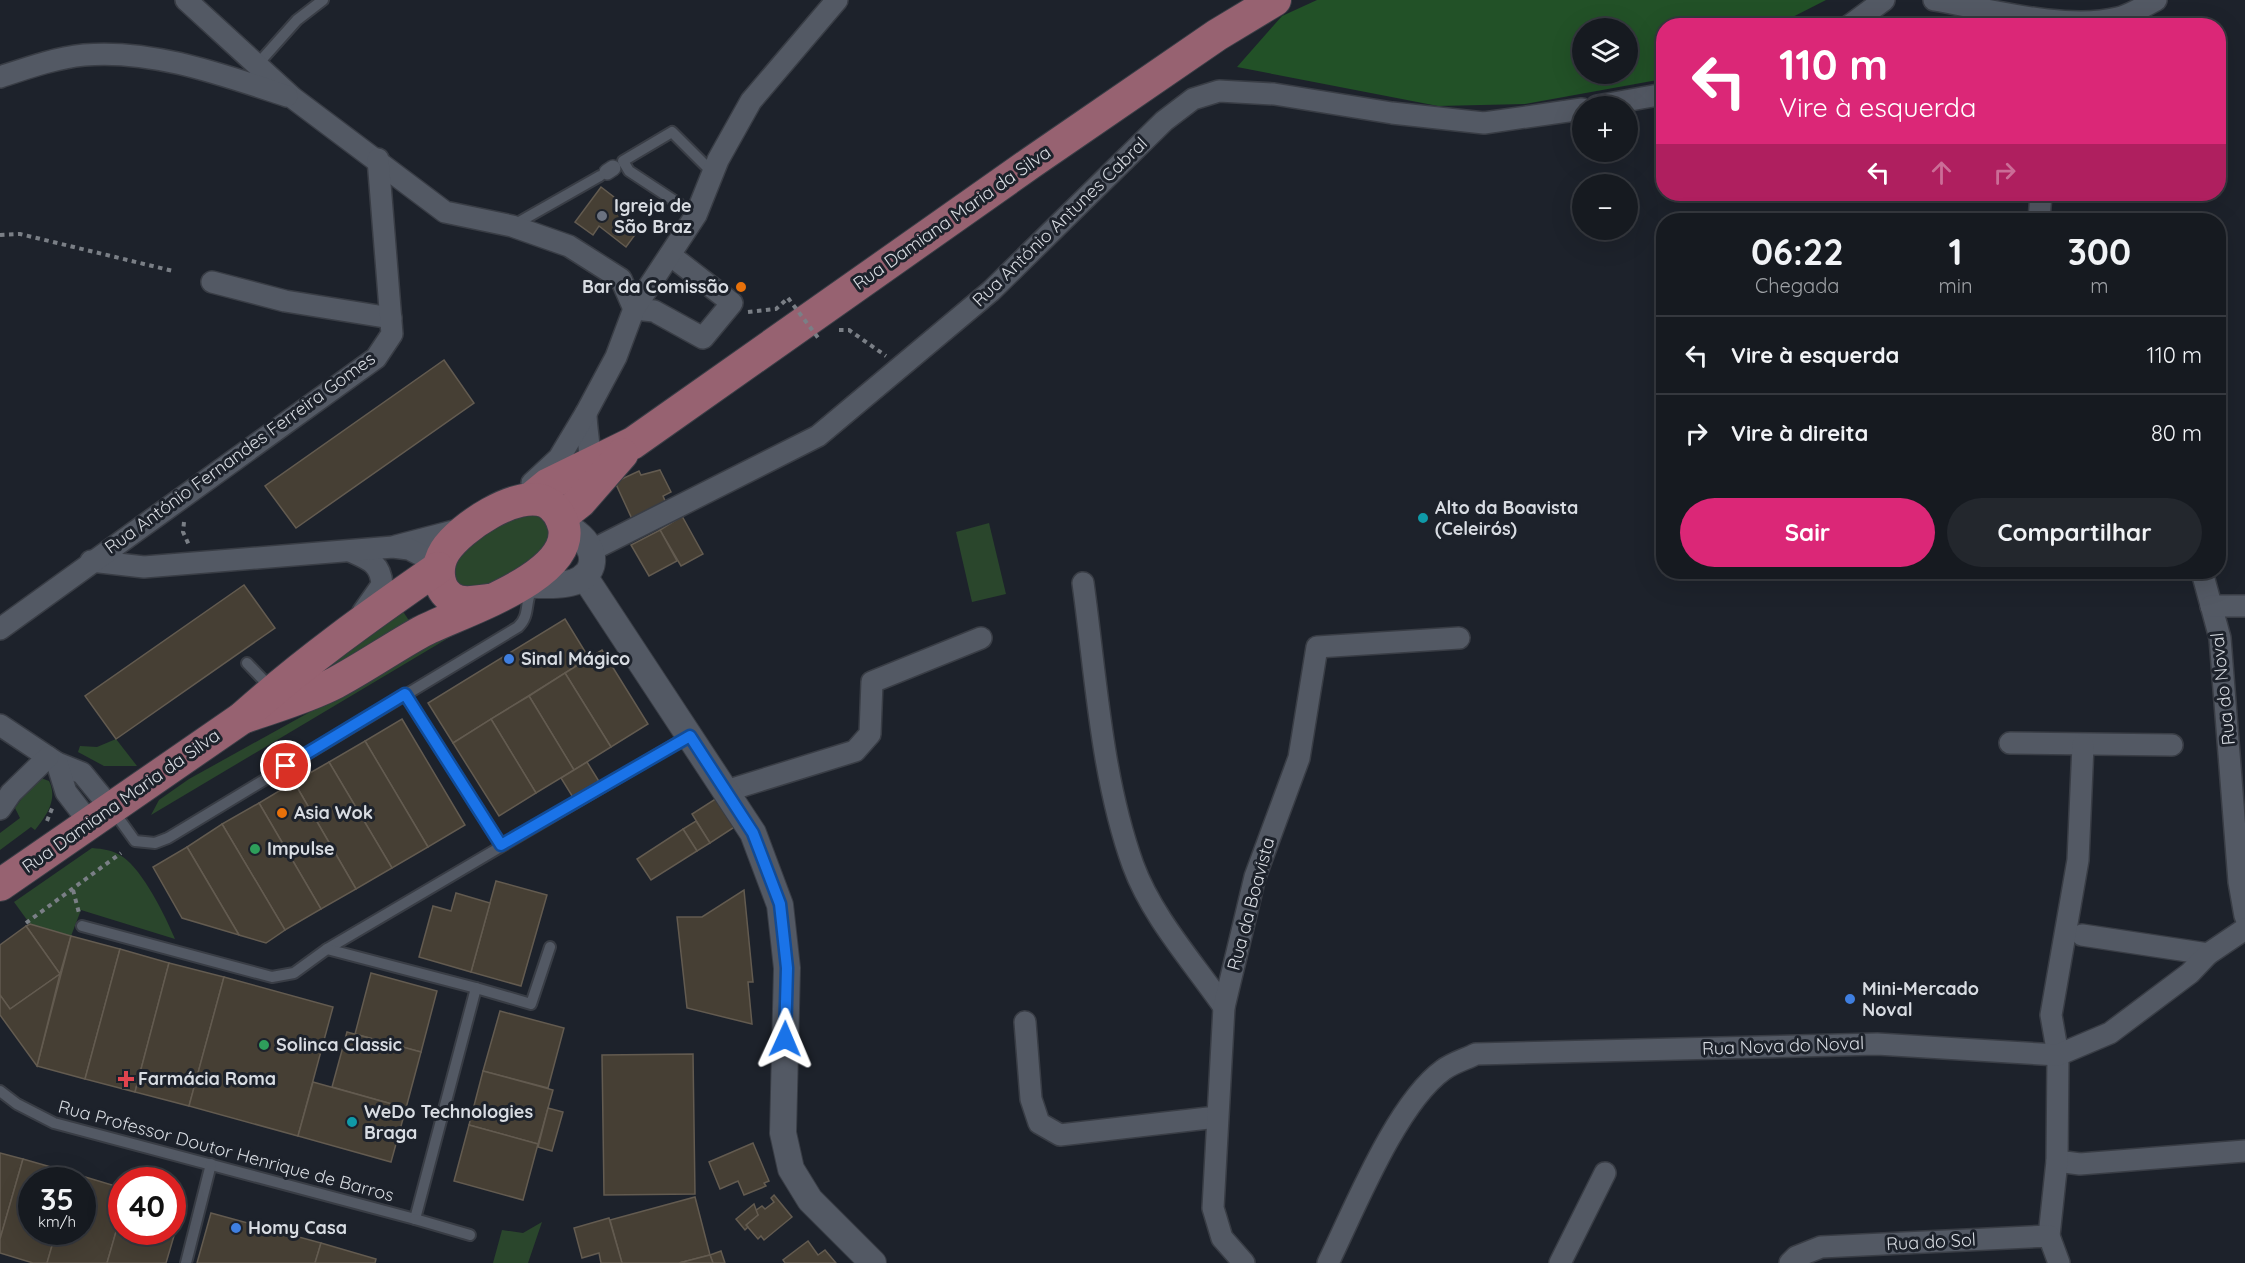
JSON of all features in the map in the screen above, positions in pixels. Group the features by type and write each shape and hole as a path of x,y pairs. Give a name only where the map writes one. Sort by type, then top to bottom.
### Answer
{"main road":[{"name":"Rua Damiana Maria da Silva","path":"489,600 458,601 448,596 439,581 438,566 446,549 468,528 591,462 633,443 1041,155 1217,34 1275,0"},
{"name":"Rua Damiana Maria da Silva","path":"284,694 334,683 422,631 489,600 529,585 558,552 565,536 575,526 633,443"},
{"path":"522,501 547,503 575,526"},
{"name":"Rua Damiana Maria da Silva","path":"0,885 242,718 284,694 357,624 438,566"}],"street":[{"path":"522,501 559,458 586,413 616,357 634,309 696,215 713,173 752,101 837,0"},
{"path":"1860,18 1884,0"},
{"path":"1934,0 2029,18"},
{"path":"2116,18 2156,0"},
{"path":"187,1 293,98 378,159 445,212 512,226 569,246 621,279 634,309"},
{"path":"0,78 40,63 85,55 120,56 159,60 220,75 293,98"},
{"name":"Rua António Antunes Cabral","path":"575,526 818,436 991,291 1164,121 1193,99 1219,91 1274,94 1392,113 1484,123 1572,110"},
{"path":"1638,98 1656,95"},
{"name":"Rua António Fernandes Ferreira Gomes","path":"0,629 91,561 376,358 392,334 378,159"},
{"path":"634,309 654,310 703,338 732,303 670,255"},
{"path":"212,282 285,301 391,318"},
{"path":"529,585 573,582 584,576 593,562 575,526 591,462 586,435 586,413"},
{"path":"91,561 144,567 393,546 468,528"},
{"path":"393,546 409,549 438,566"},
{"path":"347,549 374,562 381,573 382,585 367,604 357,624"},
{"path":"584,576 753,833 780,904 787,968 783,1133 791,1169 810,1200 873,1263"},
{"name":"Rua do Noval","path":"2204,579 2220,638 2245,916"},
{"path":"1083,583 1106,761 1134,866 1158,913 1224,1006"},
{"path":"2211,606 2245,606"},
{"path":"726,791 855,751 870,734 872,682 981,638"},
{"name":"Rua da Boavista","path":"1244,1263 1222,1238 1214,1208 1224,1006 1255,877 1299,758 1317,647 1459,638"},
{"path":"0,725 53,760 81,772 100,815"},
{"path":"2010,744 2172,745"},
{"path":"2059,1263 2049,1236 2057,1161 2058,1055 2051,1015 2078,860 2083,745"},
{"path":"0,809 15,789 53,760"},
{"path":"2058,1055 2110,1033 2190,973 2208,954 2245,929"},
{"path":"2082,935 2208,954"},
{"path":"1025,1022 1034,1107 1039,1123 1060,1136 1217,1117"},
{"name":"Rua Nova do Noval","path":"1328,1263 1399,1121 1443,1070 1476,1054 1877,1044 2058,1055"},
{"path":"2057,1161 2080,1164 2245,1151"},
{"path":"1560,1263 1605,1173"},
{"name":"Rua do Sol","path":"1790,1263 1796,1257 1821,1246 2049,1236"}],"lane":[{"path":"257,65 297,20 323,0"},
{"path":"696,215 629,171 623,161 672,132 713,173"},
{"path":"512,226 607,172"},
{"path":"100,815 135,841 146,844 161,840 518,627 528,614 529,585"},
{"path":"247,663 284,694"},
{"path":"405,694 501,845"},
{"path":"81,926 272,977 294,973 327,949 690,736"},
{"path":"327,949 531,1004 550,947"},
{"name":"Rua Professor Doutor Henrique de Barros","path":"415,1220 476,988"},
{"name":"Rua Professor Doutor Henrique de Barros","path":"0,1090 17,1104 54,1123 470,1235"},
{"path":"186,1263 211,1164"}],"path":[{"path":"0,235 20,234 173,271"},
{"path":"744,312 776,309 788,298 819,339 825,334"},
{"path":"831,330 849,330 901,367"},
{"path":"184,522 183,532 190,546"},
{"path":"26,923 121,854"},
{"path":"73,890 81,926"}],"green space":[{"path":"1317,0 1826,0 1791,18 1656,18 1656,80 1638,84 1638,18 1572,18 1572,84 1635,84 1525,104 1438,106 1237,67 1282,16"},
{"path":"533,513 546,522 549,533 544,545 534,557 520,569 490,586 475,589 454,585 453,561 459,553 504,520"},
{"path":"989,523 1006,594 972,602 956,532"},
{"path":"402,610 412,625 295,690"},
{"path":"454,632 455,634 151,815 159,800 189,779"},
{"path":"116,739 137,766 104,766 78,752 80,746 97,747"},
{"path":"41,778 49,781 51,788 52,800 47,813 35,830 31,827 0,850 0,833 20,818 15,808 30,787"},
{"path":"92,848 115,853 131,864 153,894 175,939 81,910 71,936 30,924 14,902"},
{"path":"542,1222 528,1263 493,1263 502,1230 523,1233"}],"building":[{"name":"Igreja de São Braz","path":"601,187 623,204 618,211 640,228 626,247 599,226 593,235 575,222"},
{"path":"444,360 474,403 296,528 265,486"},
{"path":"660,470 671,492 663,496 666,503 632,519 615,482 639,471 641,475"},
{"path":"682,516 703,554 681,566 660,530"},
{"path":"660,530 677,561 649,576 631,545"},
{"path":"244,585 275,628 116,739 85,696"},
{"path":"565,619 589,658 453,743 428,703"},
{"path":"602,650 648,724 611,747 565,673"},
{"path":"565,673 611,747 574,770 529,696"},
{"path":"529,696 574,770 536,793 491,719"},
{"path":"402,719 465,825 428,847 365,741"},
{"path":"491,719 536,793 499,816 453,743"},
{"path":"365,741 428,847 392,868 329,762"},
{"path":"329,762 392,868 356,889 294,782"},
{"path":"587,762 600,783 574,799 561,778"},
{"path":"294,782 356,889 321,909 259,803"},
{"path":"717,798 736,826 710,843 692,814"},
{"path":"259,803 321,909 285,930 222,824"},
{"path":"696,821 710,843 697,851 683,829"},
{"path":"222,824 285,930 266,943 239,935 187,847"},
{"path":"683,829 697,851 651,880 637,859"},
{"path":"187,847 239,935 182,918 153,867"},
{"path":"496,881 547,895 521,986 471,972"},
{"path":"744,890 753,982 748,982 752,1024 687,1008 677,917 702,917"},
{"path":"456,893 490,903 471,972 419,957 433,906 451,911"},
{"path":"30,924 71,936 60,974 26,926"},
{"path":"26,926 60,974 10,1009 0,995 0,945"},
{"path":"71,936 120,949 85,1079 37,1066"},
{"path":"120,949 169,963 135,1092 85,1079"},
{"path":"169,963 224,977 189,1106 135,1092"},
{"path":"371,973 437,991 421,1052 355,1034"},
{"path":"60,974 37,1066 0,1015 0,995 10,1009"},
{"name":"Solinca Classic","path":"224,977 333,1007 298,1136 189,1106"},
{"path":"500,1011 564,1028 548,1088 483,1071"},
{"path":"347,1032 421,1052 406,1108 332,1087"},
{"path":"693,1054 695,1194 604,1195 602,1055"},
{"path":"483,1071 553,1090 538,1144 469,1125"},
{"name":"WeDo Technologies Braga","path":"313,1082 406,1108 391,1162 298,1136"},
{"path":"548,1108 563,1112 552,1151 538,1147"},
{"path":"469,1125 538,1144 523,1200 454,1181"},
{"path":"753,1143 769,1181 764,1183 766,1186 744,1195 738,1181 720,1189 709,1162"},
{"path":"0,1153 23,1159 21,1167 18,1167 18,1176 0,1239"},
{"path":"23,1159 51,1167 21,1167"},
{"path":"18,1176 18,1245 52,1245 47,1263 33,1263 0,1253 0,1239"},
{"path":"96,1180 108,1184 108,1245 112,1245 107,1263 47,1263 52,1245 96,1245"},
{"path":"774,1195 792,1217 764,1240 761,1236 758,1239 746,1225 758,1215 755,1211 762,1206 765,1209 774,1202 771,1198"},
{"path":"695,1197 710,1255 679,1263 622,1263 610,1220"},
{"path":"754,1204 758,1215 746,1225 748,1227 745,1230 736,1219"},
{"name":"Homy Casa","path":"211,1213 321,1243 315,1263 197,1263"},
{"path":"609,1218 622,1263 601,1263 599,1253 582,1258 574,1228"},
{"path":"808,1241 818,1255 825,1250 836,1263 785,1263 783,1260"},
{"path":"321,1243 376,1259 375,1263 315,1263"},
{"path":"112,1245 171,1245 166,1263 107,1263"},
{"path":"721,1251 725,1263 713,1263 710,1255"},
{"path":"710,1255 713,1263 679,1263"}],"place":[{"name":"Igreja de São Braz","path":"602,216"},
{"name":"Bar da Comissão","path":"741,287"},
{"name":"Alto da Boavista (Celeirós)","path":"1423,518"},
{"name":"Sinal Mágico","path":"509,659"},
{"name":"Asia Wok","path":"282,813"},
{"name":"Impulse","path":"255,849"},
{"name":"Mini-Mercado Noval","path":"1850,999"},
{"name":"Solinca Classic","path":"264,1045"},
{"name":"Farmácia Roma","path":"126,1079"},
{"name":"WeDo Technologies Braga","path":"352,1122"},
{"name":"Homy Casa","path":"236,1228"}],"route":[{"path":"286,766 405,694 501,845 690,736 753,833 780,904 787,968 785,1039"}]}
